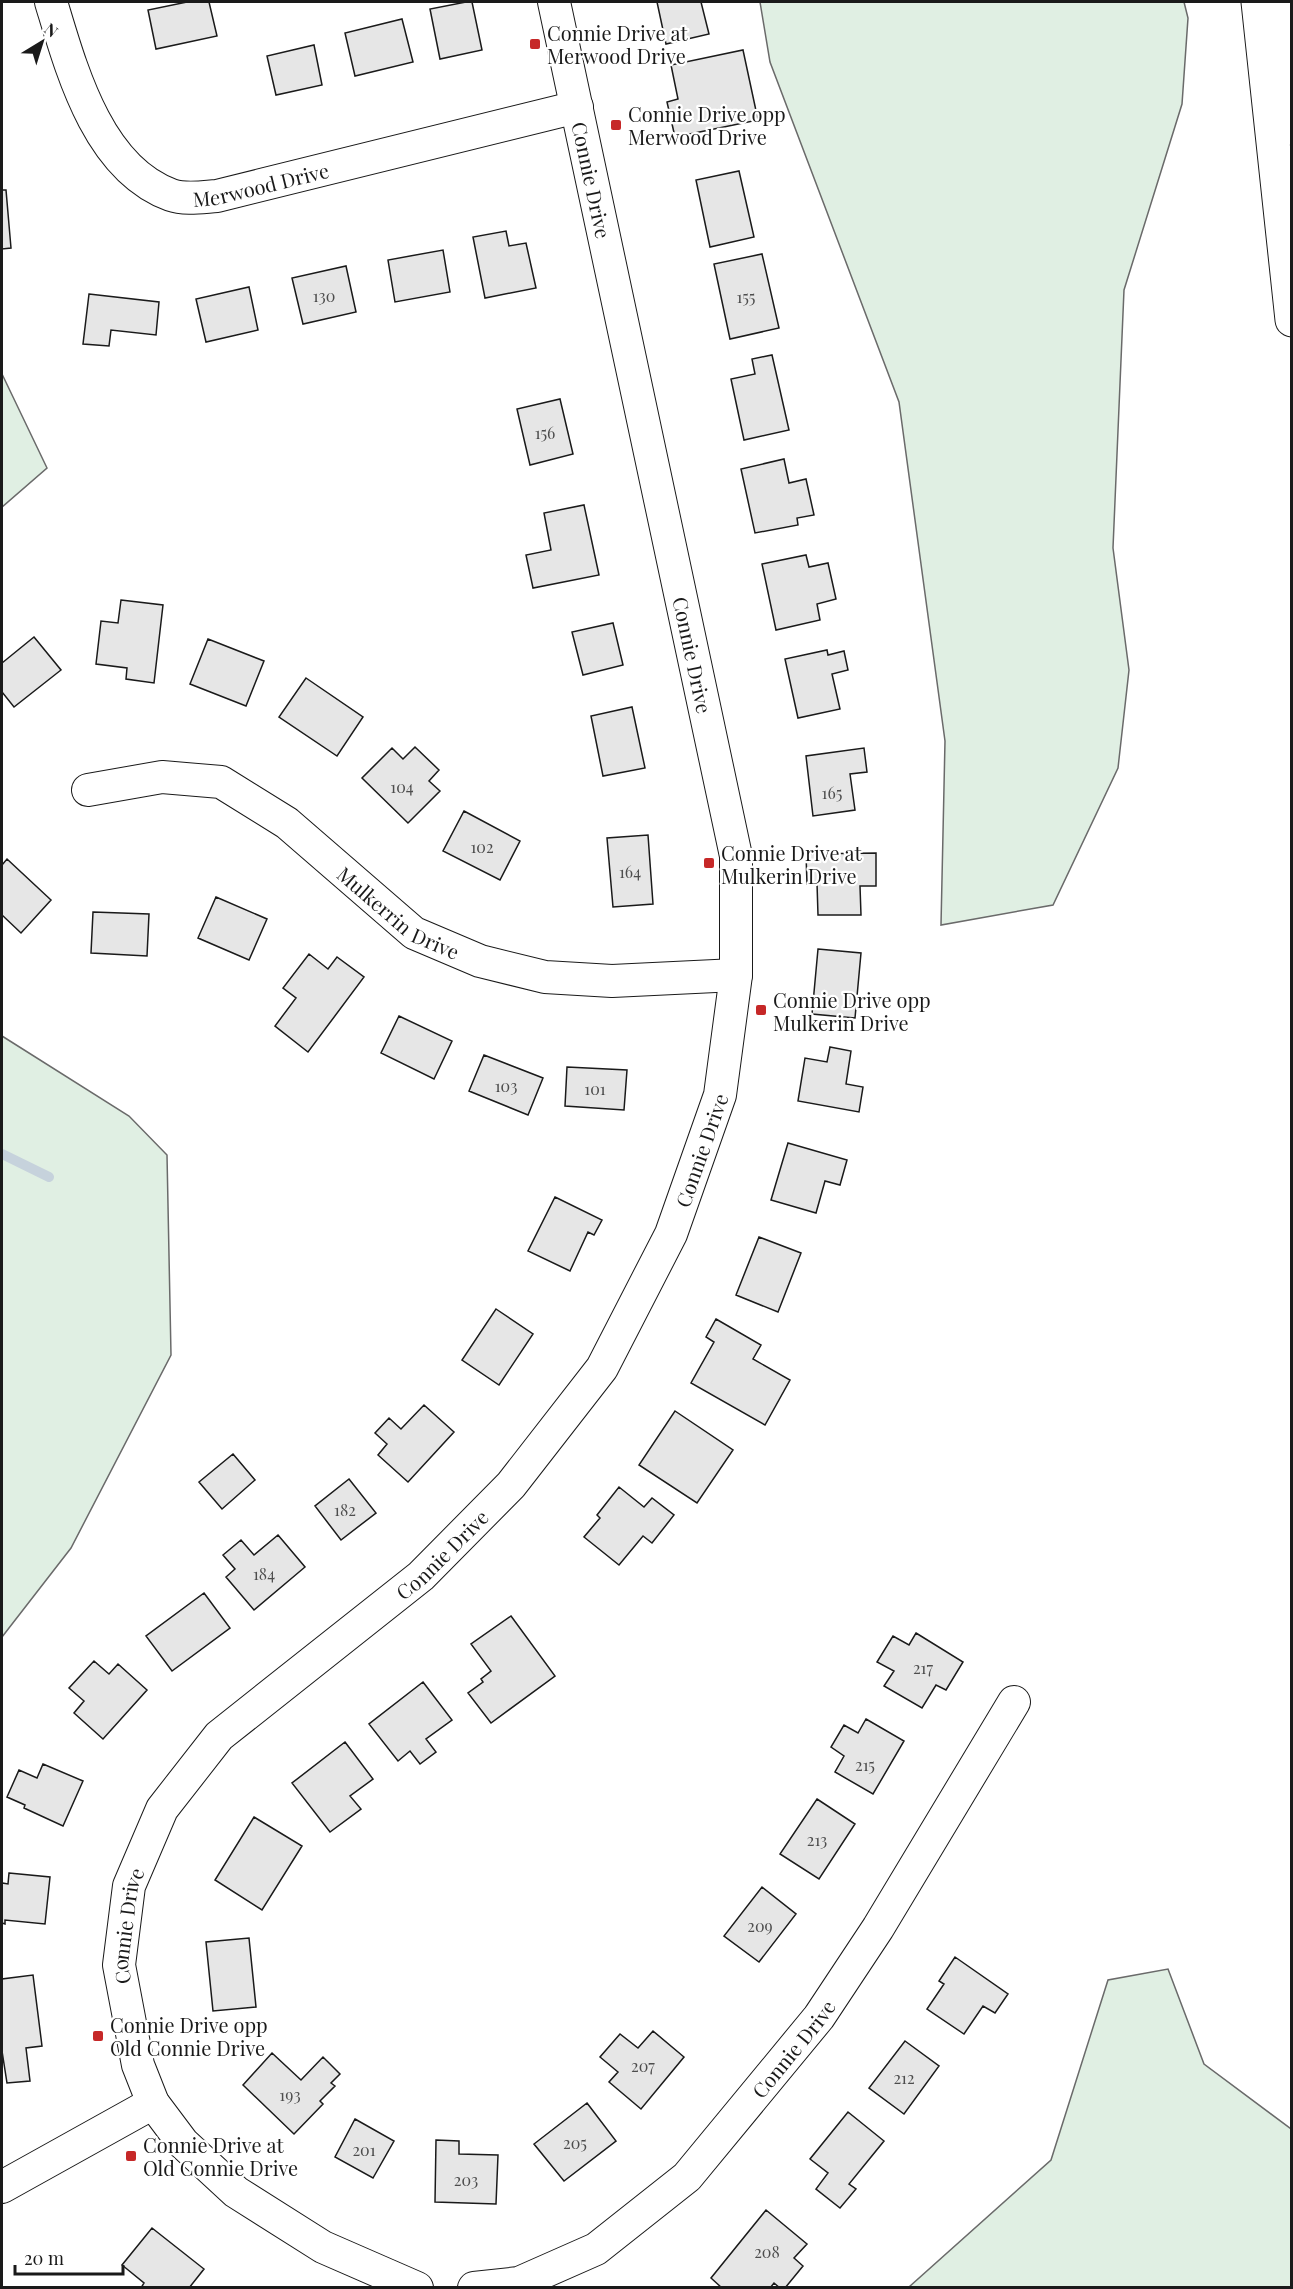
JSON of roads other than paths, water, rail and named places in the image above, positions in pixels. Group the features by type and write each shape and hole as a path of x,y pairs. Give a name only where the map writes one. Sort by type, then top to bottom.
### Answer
{"highway":[{"path":"1257,2 1292,320"},
{"path":"1286,2 1292,128"}],"street":[{"name":"Merwood Drive","path":"51,2 69,59 93,118 131,170 152,185 172,195 192,198 217,196 577,107"},
{"name":"Connie Drive","path":"417,2288 323,2247 236,2192 183,2143 153,2103 138,2065 119,1965 129,1886 162,1809 219,1736 421,1576 511,1485 602,1368 671,1234 720,1095 736,975 736,856 554,2"},
{"name":"Mulkerrin Drive","path":"88,790 162,777 221,782 287,823 414,933 480,961 545,977 612,981 736,975"},
{"name":"Connie Drive","path":"474,2288 519,2283 596,2249 687,2177 819,2017 878,1928 1014,1702"},
{"path":"2,2187 153,2103"}],"waterway":[{"path":"2,1154 49,1177"}],"place":[{"name":"Connie Drive at Merwood Drive","path":"535,44"},
{"name":"Connie Drive opp Merwood Drive","path":"616,125"},
{"name":"Connie Drive at Mulkerin Drive","path":"709,863"},
{"name":"Connie Drive opp Mulkerin Drive","path":"761,1010"},
{"name":"Connie Drive opp Old Connie Drive","path":"98,2036"},
{"name":"Connie Drive at Old Connie Drive","path":"131,2156"}]}
